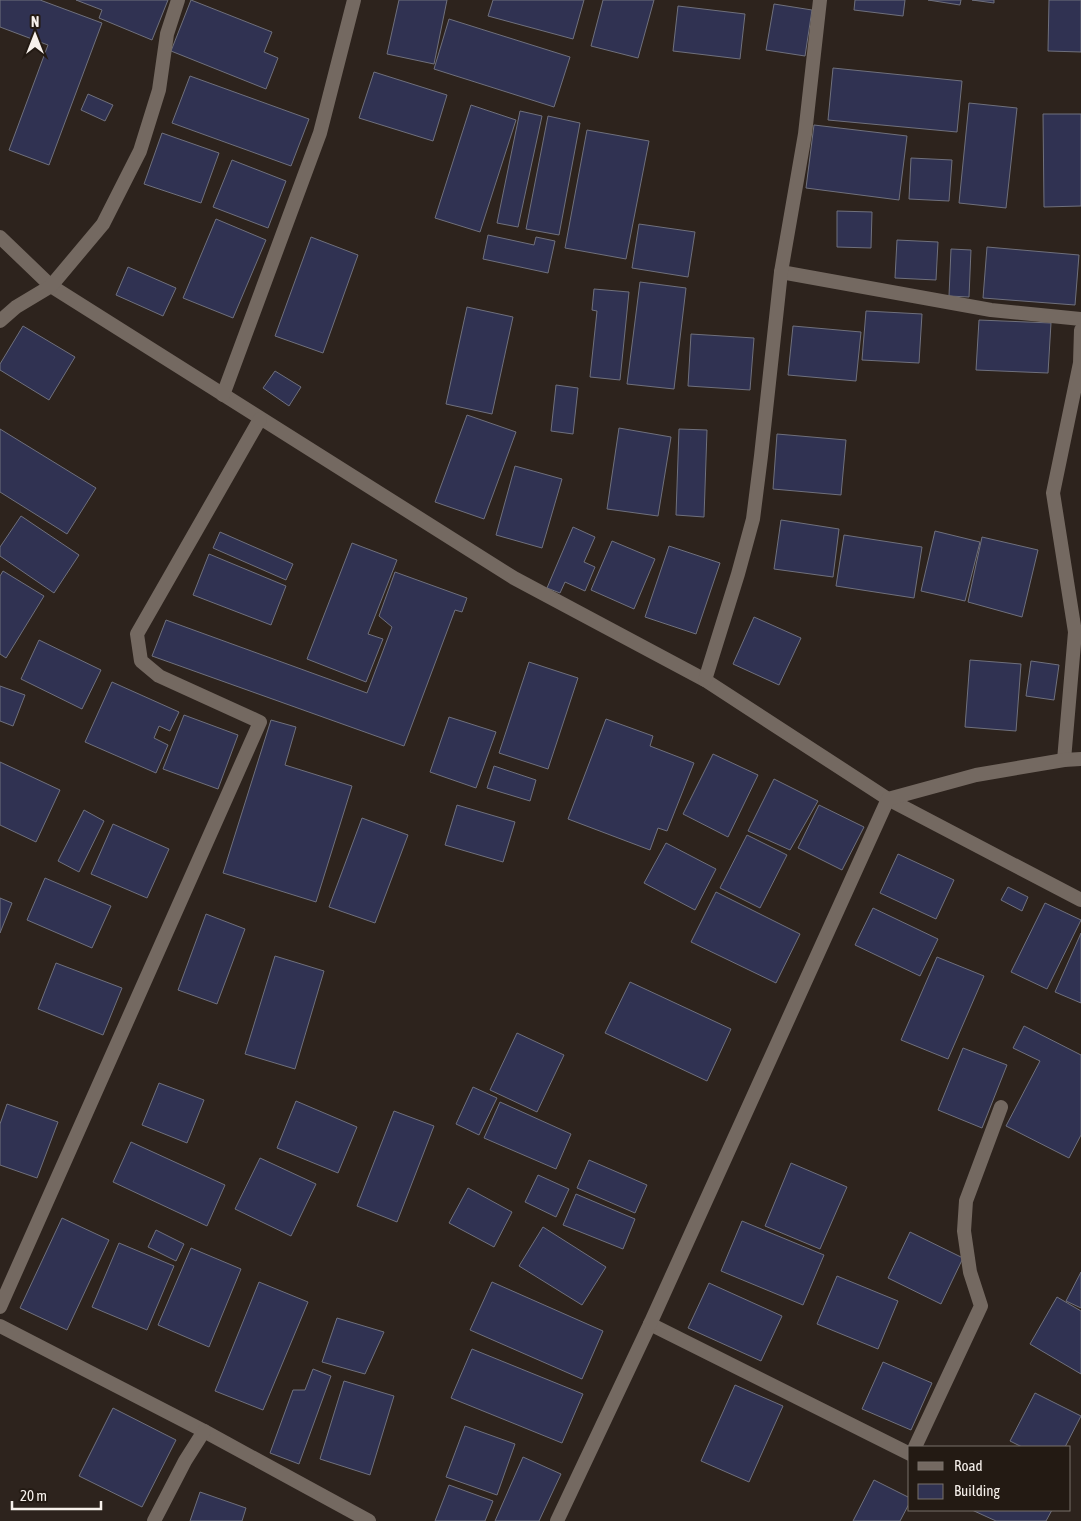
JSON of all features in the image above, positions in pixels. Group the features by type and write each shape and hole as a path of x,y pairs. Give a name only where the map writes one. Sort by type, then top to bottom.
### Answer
{"street":[{"path":"0,321 16,307 51,286 103,224 140,151 158,90 167,34 178,0"},
{"path":"222,395 320,133 354,0"},
{"path":"705,680 753,519 781,272 804,134 820,0"},
{"path":"0,237 51,286 514,578 705,680 888,799 1081,900"},
{"path":"781,272 965,306 1081,319"},
{"path":"1064,760 1075,632 1053,493 1080,363 1081,330"},
{"path":"0,1307 260,722 159,676 141,661 137,634 260,419"},
{"path":"888,799 976,775 1064,760 1081,759"},
{"path":"556,1521 650,1324 888,799"},
{"path":"915,1446 981,1306 970,1272 964,1231 966,1201 1001,1107"},
{"path":"650,1324 908,1453"},
{"path":"0,1326 204,1431 370,1521"},
{"path":"154,1521 185,1461 204,1431"}],"building":[{"path":"0,0 40,0 102,23 49,165 9,150 48,45 0,27"},
{"path":"76,0 168,0 152,40 99,18 102,10"},
{"path":"191,0 272,32 264,52 278,58 266,89 171,51"},
{"path":"399,0 447,0 434,64 387,54"},
{"path":"493,0 584,0 573,39 488,16"},
{"path":"603,0 654,0 638,58 591,46"},
{"path":"855,0 905,0 903,16 854,10"},
{"path":"928,0 961,0 960,5"},
{"path":"972,0 994,0 994,3"},
{"path":"1049,0 1081,0 1081,52 1048,51"},
{"path":"774,4 812,10 805,56 766,50"},
{"path":"678,6 745,14 740,59 673,51"},
{"path":"449,19 570,57 554,107 434,69"},
{"path":"833,68 962,81 957,132 828,120"},
{"path":"374,72 447,95 433,141 359,118"},
{"path":"190,76 309,119 291,166 172,123"},
{"path":"88,94 113,105 105,121 81,110"},
{"path":"969,103 1017,108 1006,208 959,203"},
{"path":"471,105 516,120 480,232 435,218"},
{"path":"520,111 542,116 518,227 497,223"},
{"path":"1043,114 1081,114 1081,206 1044,207"},
{"path":"548,116 580,123 559,235 526,229"},
{"path":"814,125 907,136 899,200 806,188"},
{"path":"587,130 649,141 626,259 565,248"},
{"path":"162,133 219,153 201,203 144,184"},
{"path":"911,158 952,160 949,201 909,199"},
{"path":"232,160 286,181 268,228 213,207"},
{"path":"837,211 872,212 871,248 837,247"},
{"path":"216,219 266,240 233,318 183,298"},
{"path":"639,224 695,232 688,277 632,268"},
{"path":"488,235 534,245 536,237 555,241 548,273 483,259"},
{"path":"311,237 358,255 323,353 275,336"},
{"path":"897,240 938,242 936,280 895,278"},
{"path":"987,247 1079,255 1075,305 983,298"},
{"path":"951,249 971,250 969,297 949,296"},
{"path":"128,267 176,288 163,316 116,295"},
{"path":"640,282 686,288 674,389 627,384"},
{"path":"594,289 629,292 620,380 590,377 597,311 592,310"},
{"path":"467,307 513,317 492,414 446,404"},
{"path":"866,311 922,314 919,363 862,360"},
{"path":"979,320 1051,323 1048,373 976,370"},
{"path":"23,326 75,357 49,400 0,370 0,364"},
{"path":"793,326 861,332 856,381 788,375"},
{"path":"691,334 754,338 750,390 688,386"},
{"path":"275,371 301,387 289,406 263,388"},
{"path":"556,385 578,388 573,434 551,431"},
{"path":"467,415 516,432 484,519 435,502"},
{"path":"619,428 671,437 658,516 607,509"},
{"path":"0,429 96,488 67,534 0,492"},
{"path":"679,429 707,430 704,517 676,515"},
{"path":"777,434 846,440 841,495 773,489"},
{"path":"515,466 562,479 542,548 496,535"},
{"path":"21,516 79,555 54,593 0,556 0,547"},
{"path":"781,520 839,529 833,577 774,569"},
{"path":"573,527 595,537 584,562 595,567 585,591 565,582 560,593 547,588"},
{"path":"935,531 980,542 965,601 921,591"},
{"path":"220,532 293,564 286,580 213,548"},
{"path":"844,535 922,547 914,598 836,586"},
{"path":"982,537 1038,550 1022,617 968,602"},
{"path":"612,541 655,559 634,609 591,590"},
{"path":"352,543 397,560 368,634 383,639 366,682 307,659"},
{"path":"669,546 720,563 696,634 645,617"},
{"path":"209,554 286,586 271,625 193,595"},
{"path":"3,571 44,596 6,658 0,654 0,576"},
{"path":"395,572 467,598 462,612 455,610 404,746 152,656 166,620 367,693 392,627 379,616"},
{"path":"754,617 801,638 779,685 733,664"},
{"path":"39,640 101,670 82,709 21,679"},
{"path":"970,660 1021,664 1016,731 965,727"},
{"path":"1031,661 1059,665 1054,700 1026,696"},
{"path":"529,662 578,678 548,769 499,753"},
{"path":"112,682 179,712 170,731 159,726 154,738 168,745 156,773 85,742"},
{"path":"0,686 25,695 13,726 0,721"},
{"path":"184,715 238,735 218,789 163,769"},
{"path":"449,717 496,732 476,788 430,772"},
{"path":"606,719 653,736 650,746 694,763 667,831 658,828 650,850 568,819"},
{"path":"271,720 296,727 285,765 352,786 316,902 223,873"},
{"path":"713,754 758,775 728,837 683,814"},
{"path":"0,762 60,790 36,842 0,825"},
{"path":"494,766 536,780 530,801 487,788"},
{"path":"774,779 818,801 790,850 748,831"},
{"path":"457,805 515,822 503,862 445,845"},
{"path":"819,805 864,827 842,870 798,848"},
{"path":"84,810 104,821 79,872 58,861"},
{"path":"362,818 408,835 375,923 329,907"},
{"path":"113,824 169,849 147,898 91,874"},
{"path":"747,835 787,855 760,908 720,888"},
{"path":"666,843 716,869 695,910 644,883"},
{"path":"898,854 954,880 936,919 880,893"},
{"path":"45,878 111,906 92,948 27,920"},
{"path":"1008,887 1028,897 1022,911 1001,900"},
{"path":"716,892 800,934 776,983 691,942"},
{"path":"0,898 12,903 0,933"},
{"path":"1045,903 1081,920 1047,989 1011,972"},
{"path":"873,908 938,939 920,976 855,945"},
{"path":"206,914 245,929 217,1004 178,990"},
{"path":"1081,933 1081,1003 1055,992"},
{"path":"275,956 324,971 295,1069 245,1054"},
{"path":"937,957 984,976 948,1059 901,1040"},
{"path":"56,963 122,988 103,1035 38,1009"},
{"path":"630,982 731,1029 707,1081 605,1033"},
{"path":"1024,1026 1081,1055 1081,1135 1069,1158 1006,1126 1040,1061 1013,1048"},
{"path":"517,1033 564,1055 537,1112 490,1090"},
{"path":"963,1048 1007,1065 982,1128 938,1110"},
{"path":"159,1083 204,1100 187,1143 142,1125"},
{"path":"473,1087 497,1098 479,1135 456,1124"},
{"path":"296,1101 357,1127 338,1173 277,1148"},
{"path":"500,1102 571,1134 556,1169 484,1138"},
{"path":"7,1104 58,1122 37,1178 0,1165 0,1124"},
{"path":"394,1111 434,1126 397,1222 357,1206"},
{"path":"131,1142 225,1185 207,1226 113,1182"},
{"path":"260,1158 316,1184 291,1236 235,1209"},
{"path":"589,1160 647,1185 635,1213 577,1188"},
{"path":"791,1163 847,1187 820,1249 765,1226"},
{"path":"538,1175 569,1189 556,1217 525,1202"},
{"path":"468,1188 512,1212 494,1247 449,1223"},
{"path":"576,1194 635,1219 623,1249 563,1225"},
{"path":"62,1218 109,1240 67,1330 20,1308"},
{"path":"742,1221 824,1255 803,1305 721,1271"},
{"path":"543,1227 606,1267 582,1305 519,1266"},
{"path":"156,1230 184,1244 176,1261 148,1247"},
{"path":"910,1232 963,1258 941,1304 888,1278"},
{"path":"119,1243 174,1266 147,1330 92,1307"},
{"path":"191,1248 241,1269 209,1347 158,1325"},
{"path":"1081,1272 1081,1308 1066,1301"},
{"path":"837,1276 898,1301 878,1349 817,1324"},
{"path":"259,1282 308,1302 263,1410 215,1391"},
{"path":"492,1282 603,1331 582,1379 470,1330"},
{"path":"709,1283 782,1316 761,1361 688,1328"},
{"path":"1057,1297 1081,1311 1081,1374 1030,1344"},
{"path":"337,1318 384,1332 365,1374 322,1362"},
{"path":"472,1349 583,1394 562,1443 451,1398"},
{"path":"883,1362 932,1383 911,1430 862,1409"},
{"path":"313,1369 331,1376 299,1464 270,1453 293,1390 305,1390"},
{"path":"344,1381 394,1396 370,1475 320,1459"},
{"path":"735,1385 783,1406 749,1482 701,1461"},
{"path":"1035,1393 1081,1416 1066,1446 1020,1446 1010,1441"},
{"path":"113,1408 176,1440 142,1507 79,1476"},
{"path":"465,1426 515,1444 497,1495 446,1477"},
{"path":"523,1457 561,1474 539,1521 495,1521"},
{"path":"874,1480 908,1497 908,1506 900,1521 853,1521"},
{"path":"449,1485 493,1501 485,1521 435,1521"},
{"path":"200,1492 246,1508 242,1521 190,1521"},
{"path":"974,1511 1051,1511 1046,1521 996,1521"}]}
